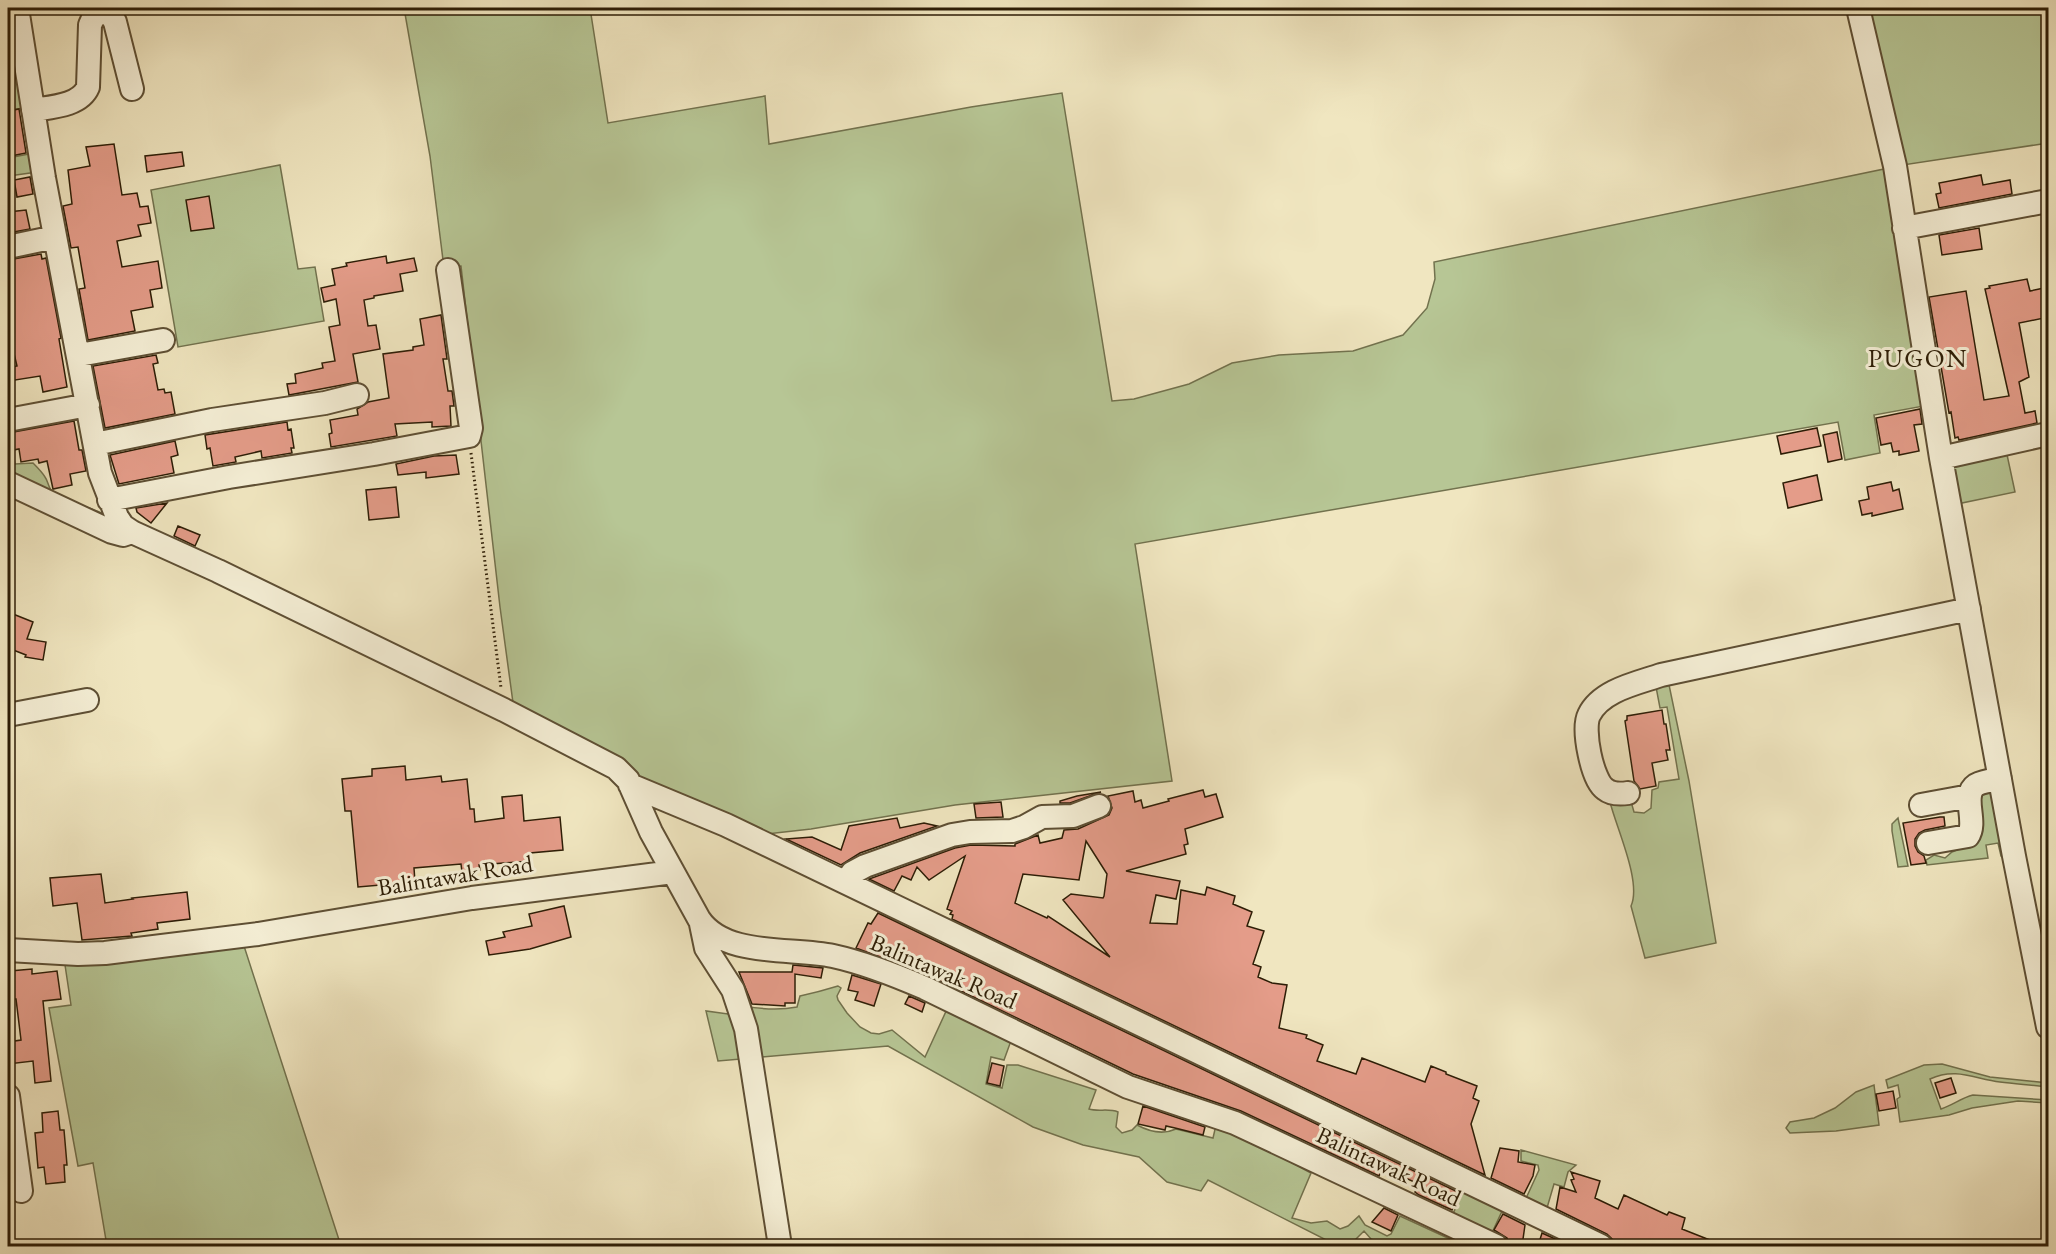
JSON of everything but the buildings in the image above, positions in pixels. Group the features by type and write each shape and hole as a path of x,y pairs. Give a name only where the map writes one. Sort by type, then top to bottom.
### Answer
{"street":[{"path":"17,8 55,237 100,473 119,521 132,532 218,571 504,710 616,768 624,774 673,872"},
{"path":"1858,8 1889,134 1941,458 2000,779 2049,1027"},
{"path":"33,110 72,102 85,94 88,87 90,25 94,16 104,12 111,15 115,22 132,89"},
{"path":"1904,228 2049,201"},
{"path":"8,247 55,237"},
{"path":"109,500 469,436 471,428 448,270"},
{"path":"79,355 163,340"},
{"path":"95,444 212,420 317,405 357,395"},
{"path":"8,420 87,405"},
{"path":"1941,458 2049,434"},
{"path":"8,483 112,532 123,535 132,532"},
{"path":"1628,793 1612,792 1603,788 1586,741 1589,715 1604,699 1616,691 1661,675 1970,609"},
{"path":"8,715 87,700"},
{"path":"1928,843 1968,836 1972,828 1970,796 1973,788 1978,784 2000,779"},
{"path":"630,785 726,825 1601,1246"},
{"path":"1921,805 1970,796"},
{"path":"846,882 850,875 865,866 952,835 970,831 1012,831 1042,817 1073,816 1099,806"},
{"name":"Balintawak Road","path":"8,950 78,954 116,952 258,934 472,898 673,872 702,924 711,934 735,944 829,956 890,973 1128,1087 1244,1127 1496,1246"},
{"path":"702,924 706,948 733,990 746,1029 780,1246"},
{"path":"8,1096 21,1191"}],"path":[{"path":"469,436 504,710"}],"green space":[{"path":"404,8 590,8 608,123 765,96 769,144 971,107 1062,93 1112,401 1134,399 1189,384 1232,363 1279,355 1353,351 1403,335 1427,308 1435,279 1434,262 1889,168 1924,406 1874,415 1880,453 1845,460 1838,422 1135,544 1172,781 955,805 811,829 758,835 631,779 514,710 461,266 444,268 430,156"},
{"path":"1869,8 2048,8 2048,143 1903,165"},
{"path":"16,42 27,107 8,111 8,44"},
{"path":"34,153 37,172 9,176 8,158"},
{"path":"280,165 298,269 315,267 324,321 178,347 151,190"},
{"path":"2006,450 2015,492 1957,504 1950,462"},
{"path":"13,452 15,464 33,463 57,495 97,511 104,517 8,479 8,453"},
{"path":"1668,680 1689,781 1716,943 1645,958 1631,906 1634,896 1631,869 1610,802 1630,798 1634,812 1644,813 1651,808 1652,790 1658,788 1659,782 1679,779 1667,707 1660,708 1656,687"},
{"path":"1991,791 2008,855 2001,856 1998,843 1986,845 1988,858 1927,865 1926,860 1934,855 1945,858 1952,852 1973,843 1980,795"},
{"path":"1898,818 1908,866 1898,867 1892,824"},
{"path":"244,946 341,1246 107,1246 93,1163 78,1166 49,1008 71,1005 65,965"},
{"path":"838,986 841,988 837,996 838,1000 860,1027 871,1033 879,1034 892,1030 925,1057 948,1007 1012,1038 1004,1060 991,1057 986,1084 1002,1088 1007,1065 1018,1065 1096,1090 1089,1109 1118,1112 1116,1127 1122,1133 1132,1130 1137,1125 1156,1132 1176,1129 1213,1138 1216,1125 1294,1158 1292,1163 1311,1173 1292,1218 1311,1223 1327,1221 1340,1229 1348,1226 1359,1216 1365,1225 1387,1236 1391,1234 1400,1216 1463,1245 1386,1246 1371,1239 1364,1231 1352,1243 1355,1246 1338,1246 1208,1180 1201,1191 1167,1182 1139,1157 1083,1145 1033,1127 888,1046 718,1061 706,1011 728,1014 738,1005 767,1009 797,1007 800,996"},
{"path":"1942,1064 1990,1077 2048,1083 2048,1087 1948,1074 1930,1079 1941,1109 1973,1095 2048,1100 2048,1103 2018,1101 1900,1122 1898,1085 1888,1088 1886,1080 1924,1065"},
{"path":"1874,1085 1879,1125 1836,1131 1790,1133 1786,1128 1790,1122 1814,1118 1835,1108 1856,1092"},
{"path":"1521,1150 1576,1165 1568,1172 1564,1187 1554,1184 1547,1208 1523,1205 1539,1170 1538,1165 1521,1161"},
{"path":"1464,1190 1503,1209 1490,1237 1451,1218"}],"district":[{"name":"PUGON","path":"1918,358"}]}
